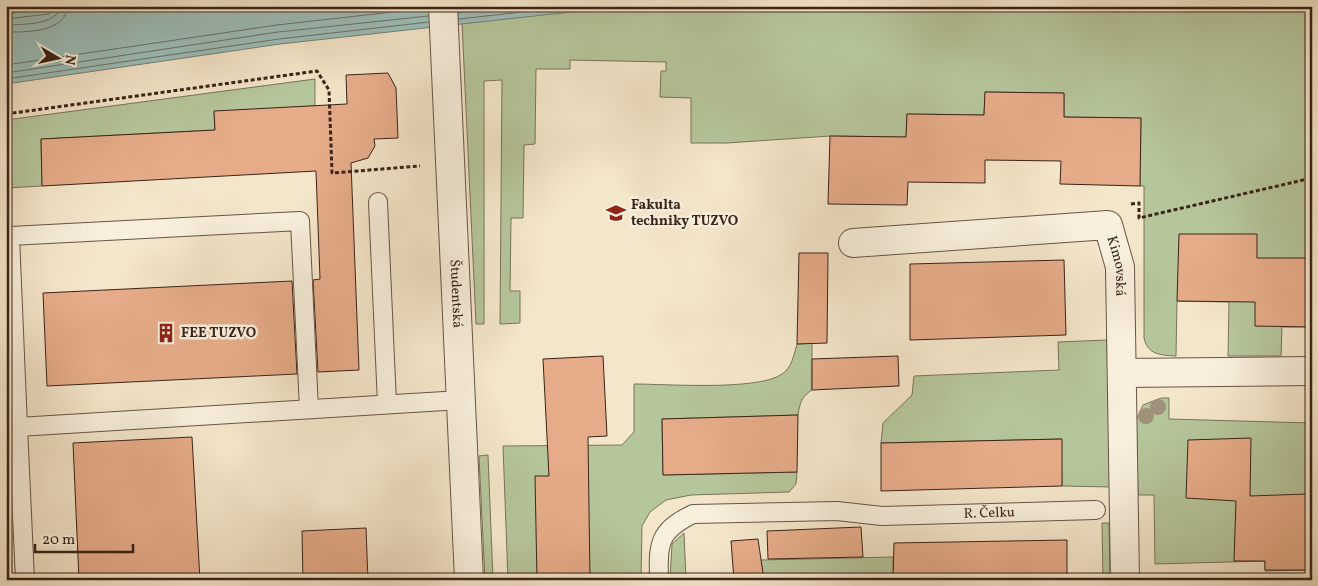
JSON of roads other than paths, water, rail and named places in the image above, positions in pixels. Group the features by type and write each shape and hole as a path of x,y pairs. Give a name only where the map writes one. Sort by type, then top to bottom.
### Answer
{"street":[{"name":"Študentská","path":"443,6 469,580"},
{"name":"Kimovská","path":"853,244 1108,225 1120,267 1122,373"},
{"path":"1125,580 1122,373 1312,371"}],"lane":[{"path":"378,202 388,404"},
{"path":"25,580 9,279 10,236 300,221 309,409"},
{"path":"18,427 461,400"},
{"name":"R. Čelku","path":"660,580 662,539 674,523 693,514 837,511 882,516 1096,510"}],"water":[{"path":"66,6 625,6 280,44 6,84 6,14"}],"place":[{"name":"Fakulta techniky TUZVO","path":"616,213"},
{"name":"FEE TUZVO","path":"166,333"}]}
